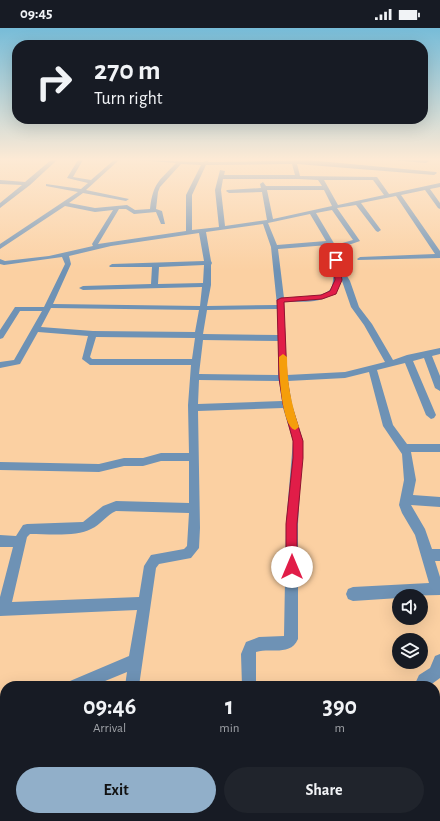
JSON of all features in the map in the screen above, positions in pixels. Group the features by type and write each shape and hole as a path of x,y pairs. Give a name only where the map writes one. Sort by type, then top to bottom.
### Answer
{"street":[{"path":"0,206 12,197"},
{"path":"0,247 73,197"},
{"path":"111,197 126,200"},
{"path":"153,210 154,197"},
{"path":"189,197 189,233"},
{"path":"219,197 222,228"},
{"path":"249,681 248,654 251,647 259,644 288,643 291,639 292,524 298,458 298,441 287,404 283,378 281,304 274,247 267,221 265,197"},
{"path":"274,247 336,246 357,241 330,197"},
{"path":"1,264 65,255 97,246 267,221 388,197"},
{"path":"399,197 440,256"},
{"path":"433,197 440,207"},
{"path":"0,198 9,199"},
{"path":"357,202 378,230"},
{"path":"63,204 95,210 128,207 134,212 153,210 159,211 163,223"},
{"path":"97,246 95,244 116,212 116,208"},
{"path":"0,336 18,309 48,307 203,308 281,304 328,295 337,288 338,276 332,246 312,212"},
{"path":"133,681 152,561 160,557 187,554 191,552 193,543 195,377 203,308 208,285 208,252 202,231"},
{"path":"0,365 17,362 48,307 68,264 65,255"},
{"path":"360,259 440,256"},
{"path":"112,266 208,263"},
{"path":"154,286 156,264"},
{"path":"338,276 344,278 346,281 355,307 368,324 390,363"},
{"path":"83,288 208,285"},
{"path":"35,329 93,334 282,338"},
{"path":"93,334 86,357 87,361 90,362 197,362"},
{"path":"195,377 283,378 345,375 407,358 440,351"},
{"path":"427,353 440,388"},
{"path":"407,358 431,415"},
{"path":"353,594 438,589 421,533 406,509 406,500 410,480 404,448 389,430 372,368"},
{"path":"194,408 287,404"},
{"path":"404,448 440,448"},
{"path":"0,466 98,468 124,462 143,462 161,457 194,457"},
{"path":"406,500 440,502"},
{"path":"144,603 2,609 22,535 27,529 84,527 92,524 111,506 193,508"},
{"path":"0,542 20,542"},
{"path":"427,555 440,555"},
{"path":"87,681 135,661"},
{"path":"424,681 435,673 440,661"}],"slow traffic":[{"path":"283,357 283,378 287,404 295,427"}],"route":[{"path":"292,567 292,524 298,458 298,441 287,404 283,378 281,300 322,297 333,292 337,288 338,280 336,260"}]}
